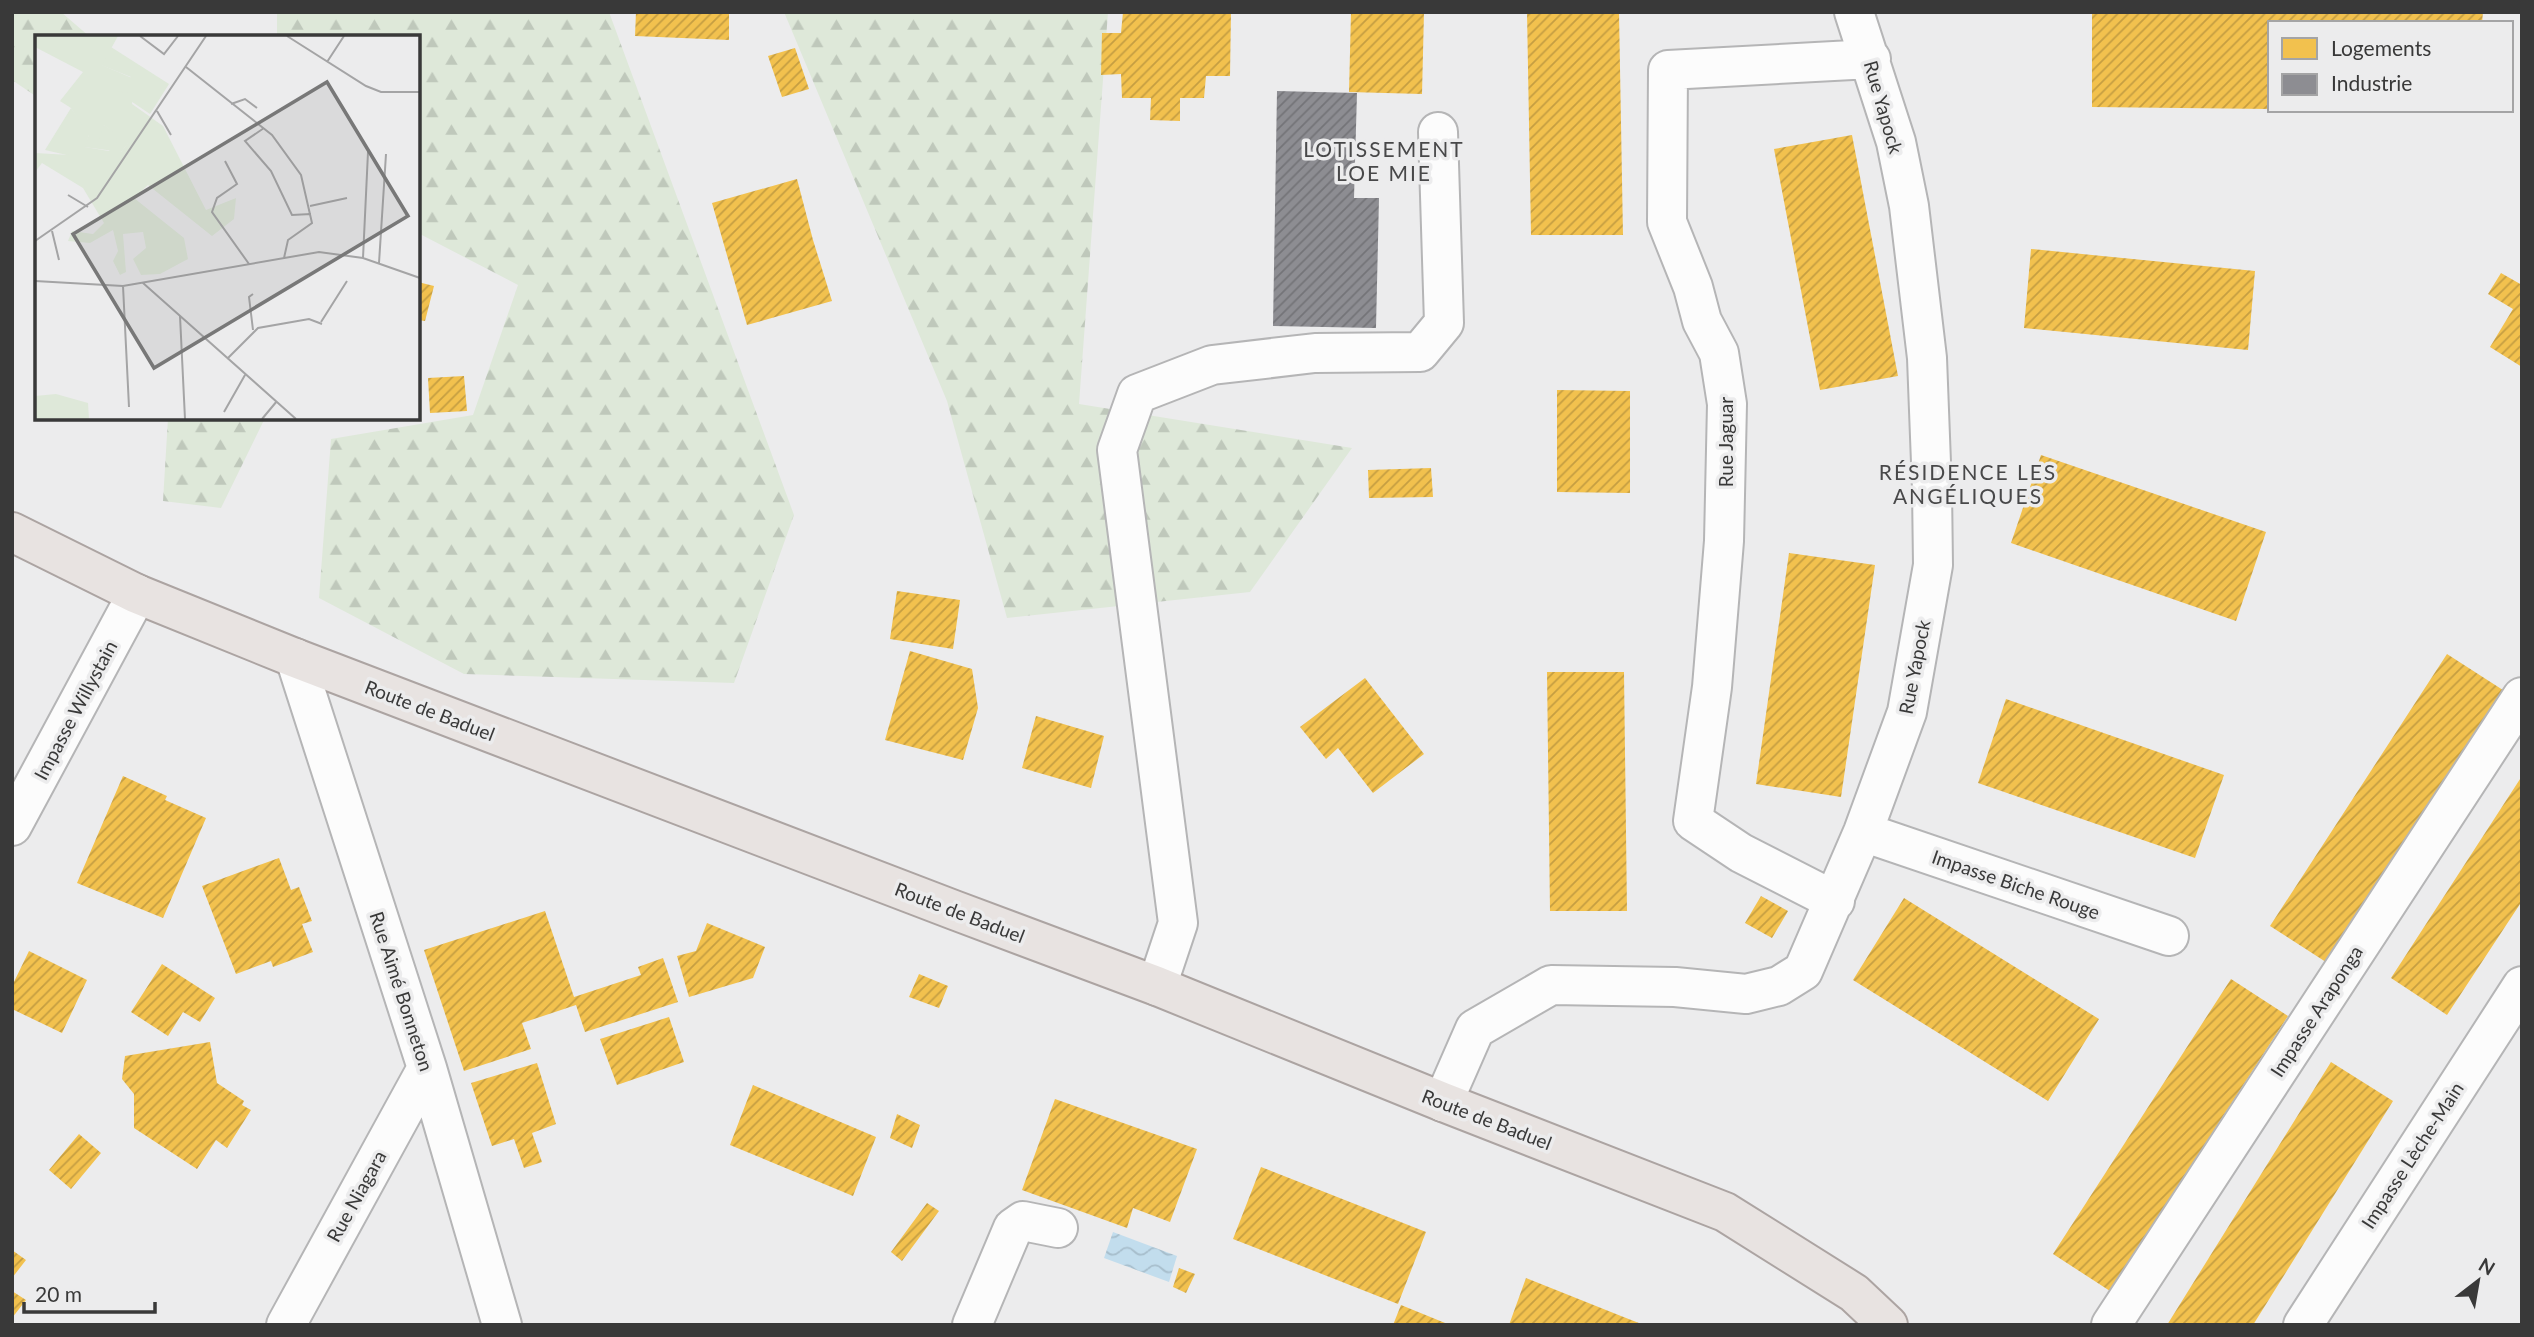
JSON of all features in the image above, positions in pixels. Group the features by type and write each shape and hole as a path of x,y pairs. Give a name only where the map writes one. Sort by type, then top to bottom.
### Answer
{"main road":[{"name":"Route de Baduel","path":"12,532 137,594 295,658 1157,986 1725,1212 1853,1293 1888,1325"}],"street":[{"name":"Rue Yapock","path":"1443,1102 1475,1029 1551,985 1675,987 1746,994 1779,986 1803,971 1863,832 1907,712 1933,565 1927,358 1916,247 1896,142 1854,12"},
{"name":"Rue Jaguar","path":"1835,901 1741,853 1693,821 1712,687 1724,541 1727,404 1719,353 1702,321 1693,287 1667,222 1668,69 1871,59"},
{"path":"1157,986 1178,923 1117,450 1136,394 1212,365 1315,353 1420,352 1444,323 1438,131"},
{"name":"Impasse Willystain","path":"12,826 137,594"},
{"name":"Rue Aimé Bonneton","path":"295,658 427,1068 502,1325"},
{"name":"Impasse Araponga","path":"2111,1325 2522,697"},
{"name":"Impasse Biche Rouge","path":"1863,832 2169,936"},
{"name":"Impasse Lèche-Main","path":"2303,1325 2522,986"},
{"name":"Rue Niagara","path":"286,1325 427,1068"},
{"path":"972,1325 1013,1228 1023,1221 1058,1228"}],"green space":[{"path":"12,12 61,12 88,35 35,35 35,96 12,80"},
{"path":"277,12 609,12 794,515 734,683 464,674 319,598 331,439 473,415 518,285 420,234 420,35 277,35"},
{"path":"784,12 1108,12 1079,404 1352,448 1250,592 1007,618 947,401"},
{"path":"168,420 264,420 221,508 163,501"}],"water":[{"path":"1113,1232 1177,1256 1169,1282 1104,1258"}],"building: Logements":[{"path":"636,12 729,12 729,40 635,36"},
{"path":"1123,12 1231,12 1230,76 1206,76 1204,98 1180,98 1180,121 1150,120 1151,98 1122,98 1121,74 1101,75 1102,33 1121,33"},
{"path":"1351,12 1424,12 1422,94 1349,92"},
{"path":"1527,12 1619,12 1623,235 1531,235"},
{"path":"2092,12 2483,12 2482,21 2268,21 2268,109 2092,107"},
{"path":"795,48 809,89 782,97 768,56"},
{"path":"1852,135 1898,376 1820,390 1774,149"},
{"path":"797,179 832,301 747,325 712,203"},
{"path":"2031,249 2255,271 2248,350 2024,328"},
{"path":"2501,273 2522,285 2522,367 2490,347 2513,309 2488,294"},
{"path":"420,282 434,286 425,321 420,320"},
{"path":"464,376 467,411 430,413 428,378"},
{"path":"1557,390 1630,391 1630,493 1557,492"},
{"path":"2041,455 2266,532 2236,621 2011,543"},
{"path":"1431,468 1433,497 1369,498 1368,470"},
{"path":"1789,553 1875,565 1841,797 1756,784"},
{"path":"897,591 960,600 953,649 890,639"},
{"path":"910,651 972,669 978,708 963,760 885,740"},
{"path":"2447,654 2506,692 2329,964 2270,926"},
{"path":"1547,672 1624,672 1627,911 1550,911"},
{"path":"1365,678 1424,754 1373,793 1338,748 1326,759 1300,727"},
{"path":"2006,699 2224,775 2195,858 1978,783"},
{"path":"1036,716 1104,736 1091,788 1022,768"},
{"path":"123,776 167,796 165,800 206,818 163,918 77,883"},
{"path":"2522,776 2522,901 2447,1015 2391,978"},
{"path":"279,858 291,890 299,887 312,921 302,924 313,952 273,967 271,961 236,974 202,886"},
{"path":"1761,896 1788,911 1772,938 1745,923"},
{"path":"1904,898 2099,1019 2048,1101 1853,980"},
{"path":"545,911 574,997 641,975 638,967 663,958 678,1002 585,1032 576,1005 522,1023 531,1049 464,1071 424,950"},
{"path":"707,923 765,947 753,978 689,997 677,956 696,951"},
{"path":"29,951 87,980 62,1033 12,1009 12,986"},
{"path":"162,964 215,998 200,1022 183,1012 168,1036 131,1012"},
{"path":"919,974 948,986 939,1008 909,997"},
{"path":"2231,979 2288,1016 2110,1291 2053,1254"},
{"path":"669,1017 684,1062 617,1085 600,1039"},
{"path":"210,1042 217,1083 244,1101 242,1105 251,1110 227,1148 216,1140 197,1169 134,1128 134,1094 122,1079 125,1056"},
{"path":"2331,1062 2393,1101 2253,1325 2167,1325"},
{"path":"537,1063 556,1124 532,1133 542,1162 524,1168 514,1139 492,1146 471,1083"},
{"path":"753,1085 876,1137 853,1196 730,1145"},
{"path":"1055,1099 1197,1149 1170,1222 1133,1208 1127,1228 1022,1190"},
{"path":"897,1114 920,1125 912,1148 890,1138"},
{"path":"79,1134 101,1153 71,1189 49,1170"},
{"path":"1261,1167 1426,1232 1398,1304 1233,1239"},
{"path":"927,1203 939,1211 902,1261 891,1252"},
{"path":"12,1250 26,1260 12,1278"},
{"path":"1179,1268 1195,1274 1186,1293 1173,1287"},
{"path":"1526,1278 1621,1316 1644,1325 1509,1325"},
{"path":"12,1291 26,1300 12,1318"},
{"path":"1401,1305 1450,1325 1393,1325"}],"building: Industrie":[{"path":"1277,91 1357,93 1354,198 1379,198 1376,328 1273,326"}],"district":[{"name":"LOTISSEMENT LOE MIE","path":"1384,160"},
{"name":"RÉSIDENCE LES ANGÉLIQUES","path":"1968,483"}]}
